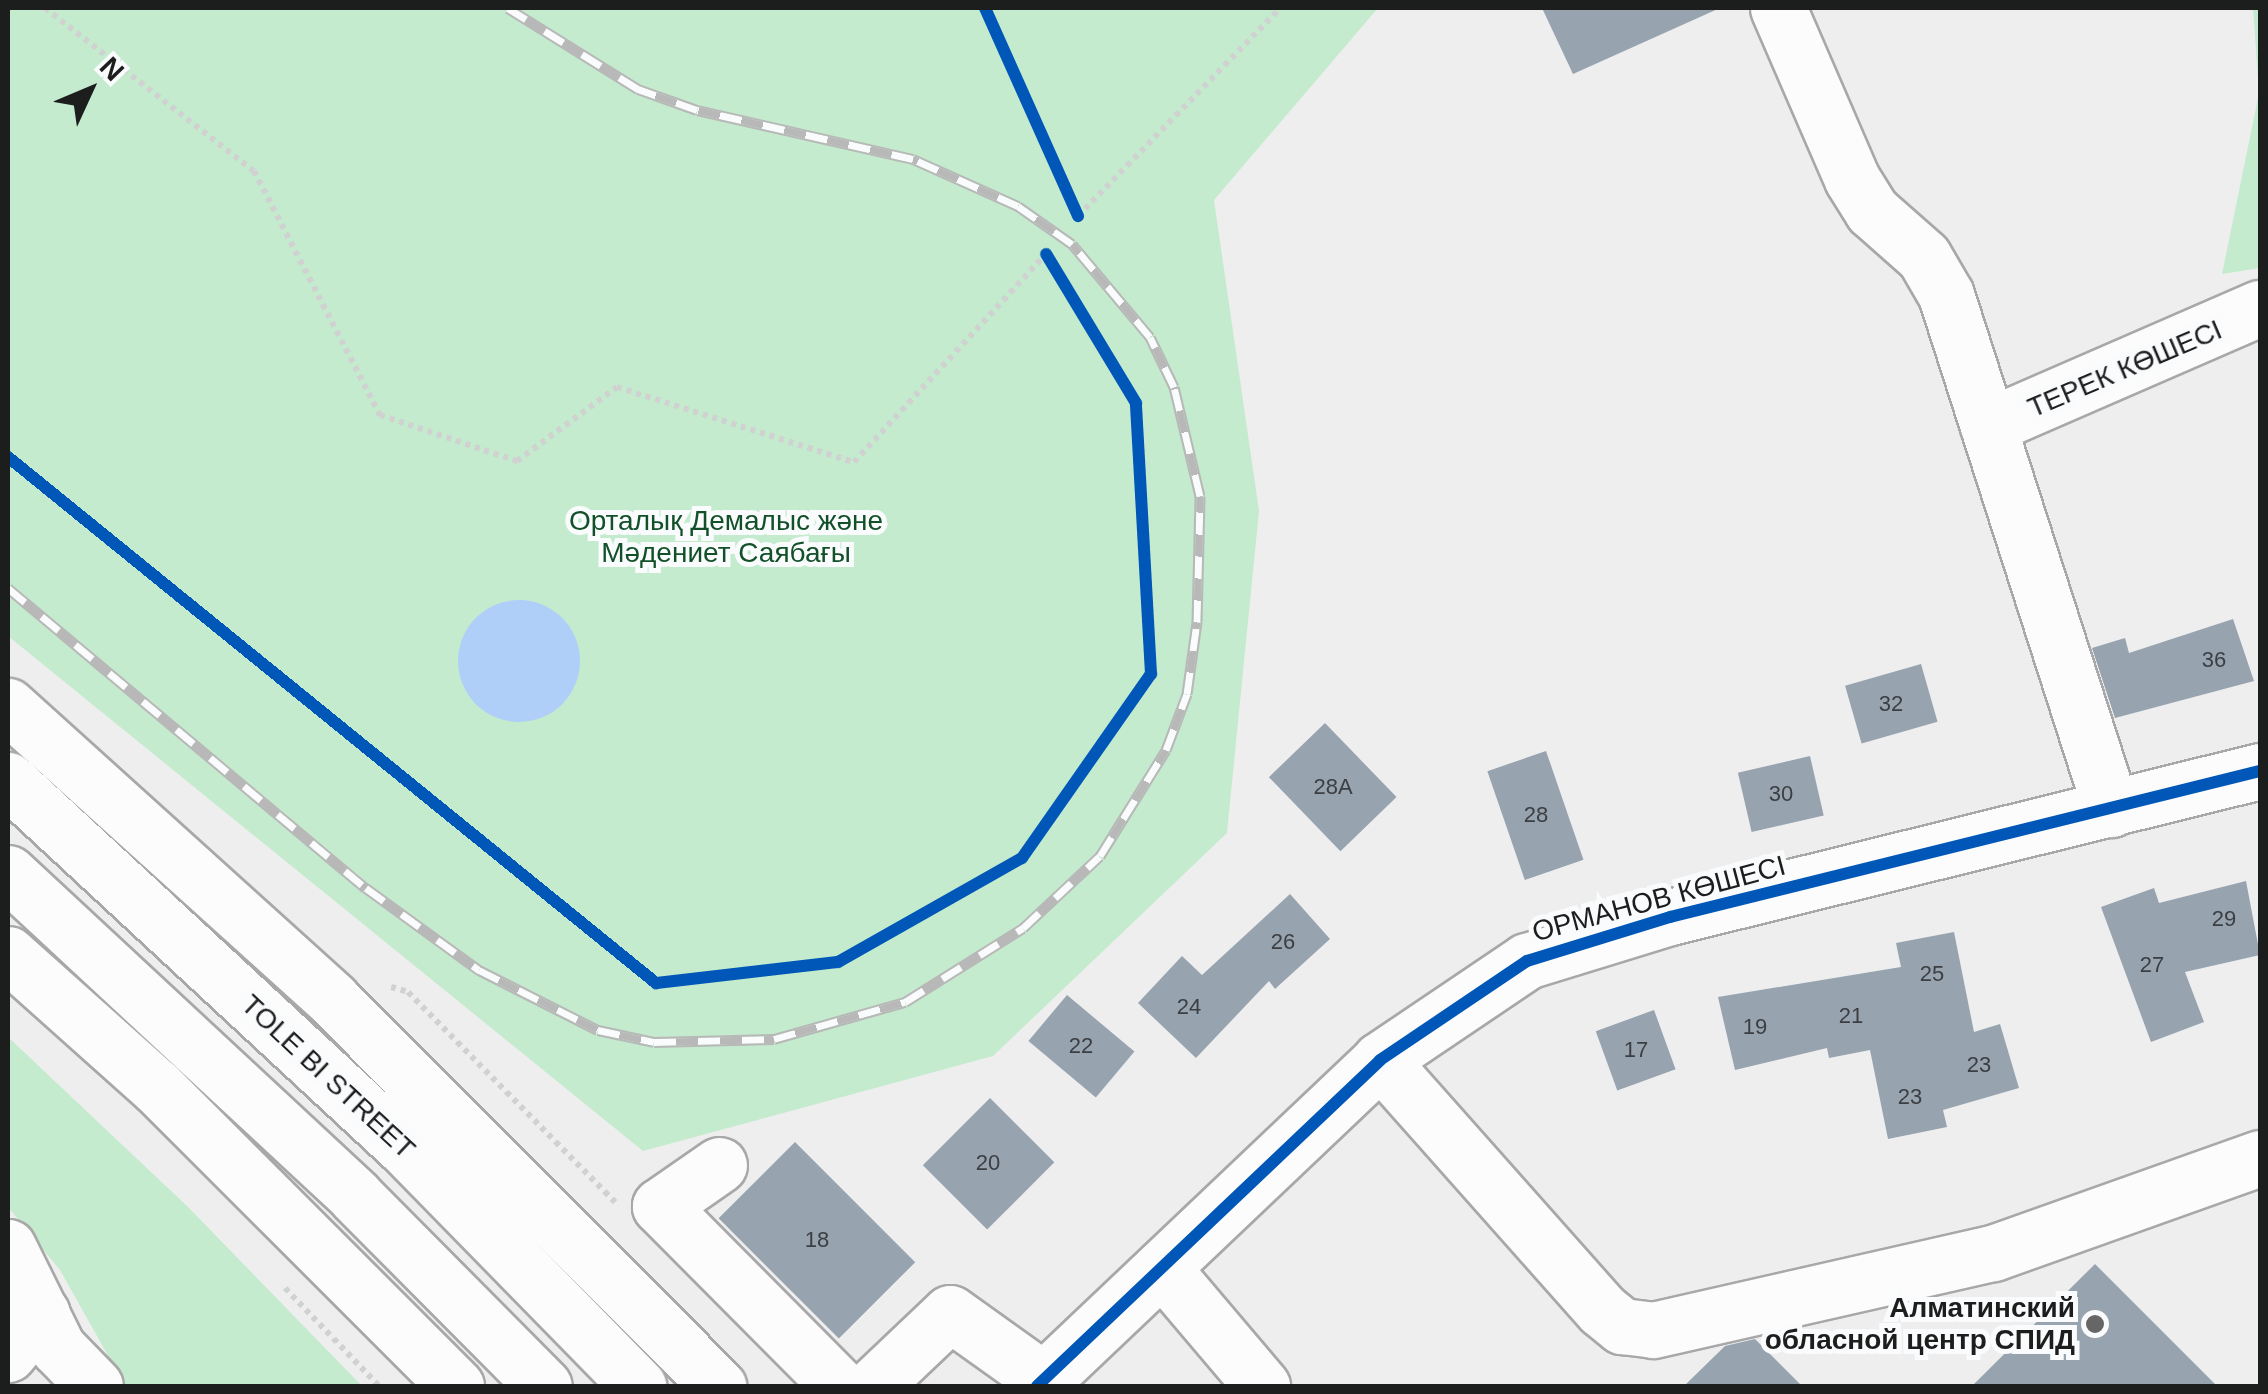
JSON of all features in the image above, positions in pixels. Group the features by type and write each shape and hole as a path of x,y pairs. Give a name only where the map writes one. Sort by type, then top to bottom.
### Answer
{"street":[{"path":"1778,8 1852,179 1872,211 1924,256 1946,296 2111,809"},
{"name":"ТЕРЕК КӨШЕСІ","path":"1988,426 2260,308"},
{"path":"8,706 332,999 718,1386"},
{"name":"ОРМАНОВ КӨШЕСІ","path":"1040,1383 1380,1060 1527,961 1670,917 2260,771"},
{"name":"TOLE BI STREET","path":"8,780 406,1149 638,1386"},
{"path":"8,873 355,1196 544,1386"},
{"path":"8,954 157,1087 456,1386"},
{"path":"1380,1060 1602,1310 1622,1326 1653,1330 1993,1253 2260,1158"},
{"path":"720,1164 660,1206 840,1386"},
{"path":"8,1247 58,1348 95,1386"},
{"path":"1162,1268 1262,1386"},
{"path":"8,1354 42,1313"},
{"path":"873,1386 950,1313 1040,1383"}],"path":[{"path":"45,8 254,170 380,415 517,461 617,387 854,462 1046,254 1056,270"},
{"path":"1070,199 1078,216 1280,8"},
{"path":"408,992 621,1208"}],"green space":[{"name":"Орталық Демалыс және Мәдениет Саябағы","path":"8,8 1378,8 1214,200 1259,511 1227,833 993,1056 643,1151 8,636"},
{"path":"2253,8 2260,8 2260,268 2222,274 2259,93"},
{"path":"8,1037 188,1207 362,1386 125,1386 60,1270 8,1207"}],"water":[{"path":"519,600 542,605 562,618 575,638 580,661 575,684 562,704 542,717 519,722 496,717 476,704 463,684 458,661 463,638 476,618 496,605"}],"building":[{"path":"1542,8 1720,8 1573,74"},
{"path":"2233,619 2254,681 2115,718 2092,648 2125,638 2129,653"},
{"path":"1921,664 1938,722 1862,743 1845,686"},
{"path":"1325,723 1397,797 1340,851 1269,777"},
{"path":"1546,751 1583,860 1525,880 1487,771"},
{"path":"1810,756 1824,815 1752,832 1738,773"},
{"path":"2246,881 2260,955 2185,972 2204,1022 2151,1042 2101,907 2154,888 2159,903"},
{"path":"1290,894 1330,939 1275,989 1269,981 1196,1058 1138,1003 1182,956 1202,975"},
{"path":"1954,932 1974,1032 2000,1024 2019,1088 1943,1110 1947,1127 1888,1139 1870,1050 1829,1058 1827,1048 1735,1070 1718,997 1901,967 1896,943"},
{"path":"1067,995 1134,1052 1096,1098 1028,1041"},
{"path":"1654,1010 1676,1069 1617,1090 1596,1031"},
{"path":"990,1098 1054,1162 987,1230 923,1165"},
{"path":"795,1142 915,1262 839,1339 719,1218"},
{"name":"Алматинский обласной центр СПИД","path":"2095,1264 2217,1386 1972,1386"},
{"name":"Алматинский обласной центр СПИД","path":"1755,1339 1802,1386 1684,1386 1725,1346"}],"railway":[{"path":"8,588 366,888 479,970 598,1030 654,1042 774,1039 905,1002 1023,928 1100,856 1166,750 1187,694 1197,622 1200,496 1174,387 1150,337 1072,244 1018,206 913,159 697,110 638,89 508,8"}],"cycle path":[{"path":"985,8 1078,216"},
{"path":"8,457 656,983 838,962 1022,858 1151,674 1136,403 1046,254"},
{"path":"1037,1386 1380,1060 1527,961 1670,917 2260,771"}],"place":[{"name":"Алматинский обласной центр СПИД","path":"2095,1324"}]}
